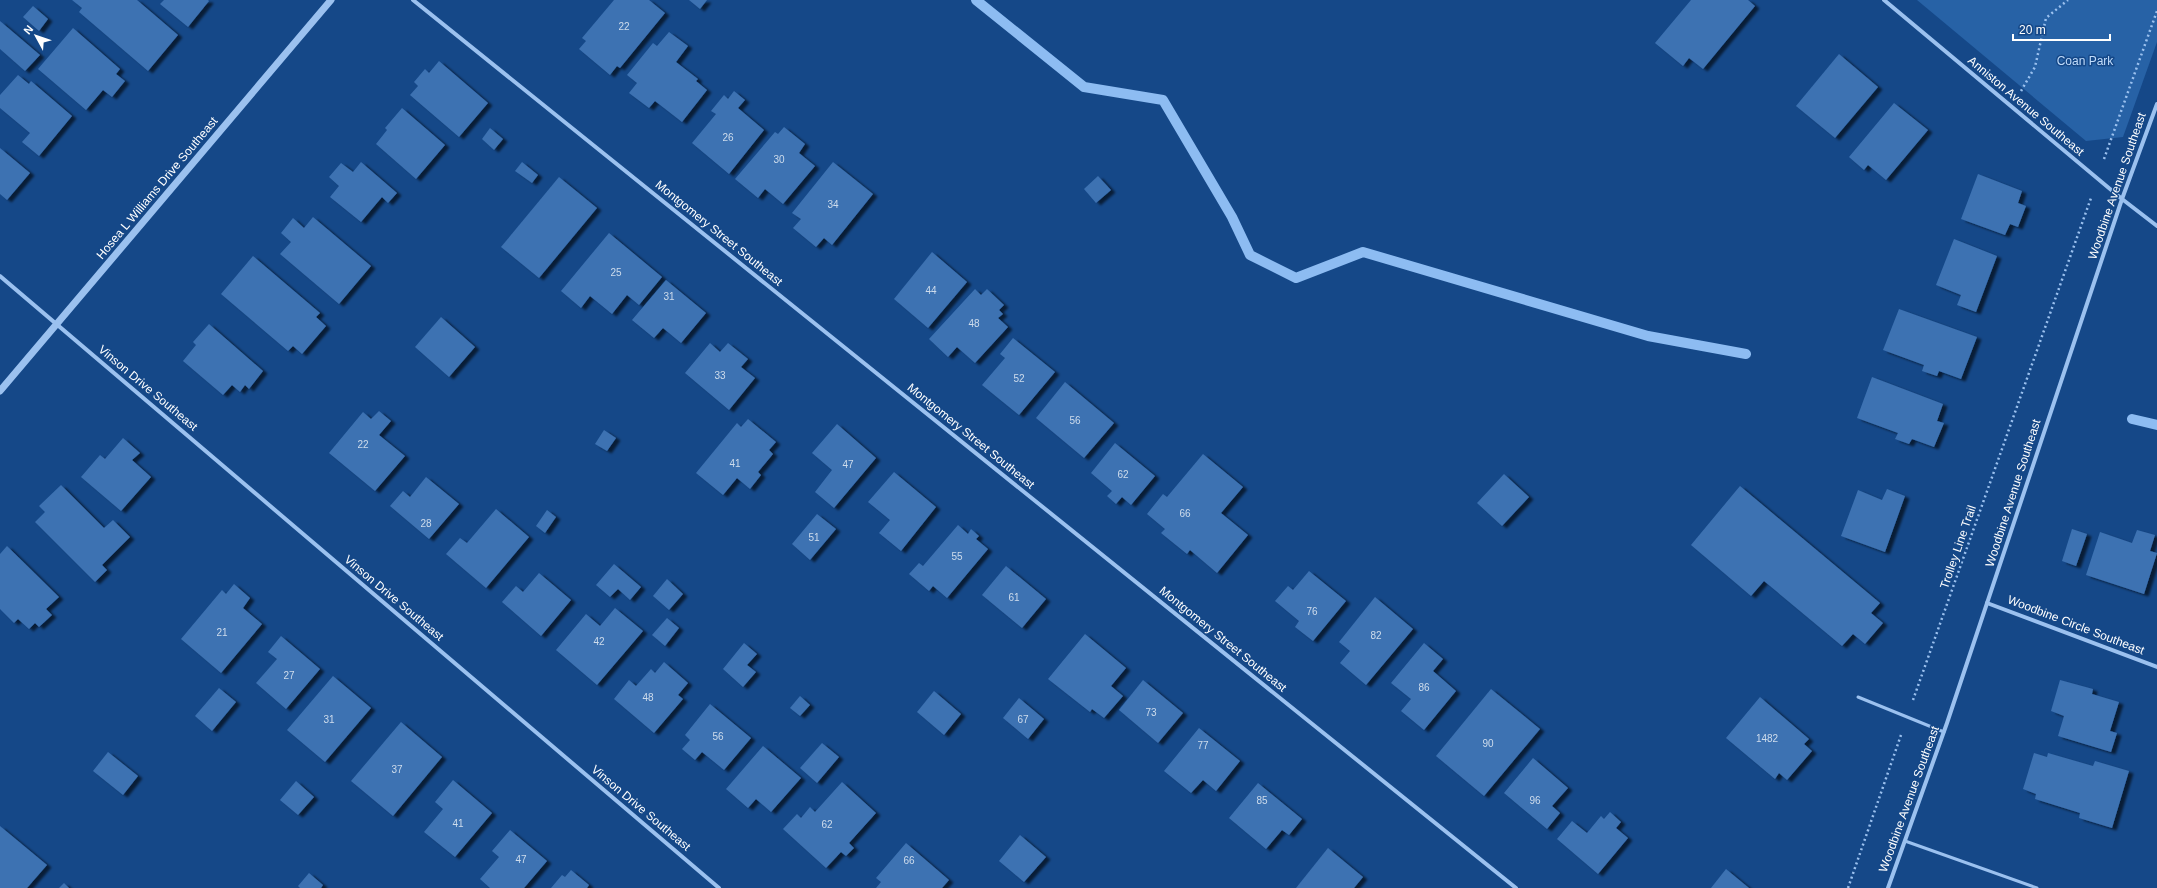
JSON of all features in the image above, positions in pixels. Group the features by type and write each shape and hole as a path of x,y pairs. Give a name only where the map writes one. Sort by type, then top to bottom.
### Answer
{"street":[{"name":"Hosea L Williams Drive Southeast","path":"0,391 331,0"},
{"name":"Montgomery Street Southeast","path":"413,0 1513,887"},
{"name":"Anniston Avenue Southeast","path":"1884,0 2122,199 2157,226"},
{"name":"Woodbine Avenue Southeast","path":"1888,888 1944,732 2122,199 2157,104"},
{"name":"Vinson Drive Southeast","path":"0,276 719,888"},
{"name":"Woodbine Circle Southeast","path":"1987,603 2157,667"}],"lane":[{"path":"1858,697 1944,732"},
{"path":"1905,841 2037,888"}],"path":[{"path":"2019,95 2035,67 2046,18 2068,0"},
{"path":"2110,142 2157,11"},
{"name":"Trolley Line Trail","path":"1848,888 2086,211"}],"green space":[{"name":"Coan Park","path":"1917,0 2157,0 2157,42 2123,137 2086,141"}],"building":[{"path":"72,0 137,0 178,35 148,71 79,12 82,8"},
{"path":"164,0 209,1 188,27 160,4"},
{"path":"614,0 649,0 665,13 620,68 617,66 610,75 579,49 586,41 582,38"},
{"path":"689,0 707,0 700,9"},
{"path":"1691,0 1748,0 1755,6 1703,69 1689,58 1683,66 1655,43"},
{"path":"33,6 48,19 39,31 23,17"},
{"path":"0,21 40,55 25,71 0,49"},
{"path":"73,28 120,69 116,74 125,81 112,97 103,90 86,110 38,69"},
{"path":"669,32 688,46 676,62 698,79 696,81 707,90 682,122 655,101 649,108 629,93 637,83 627,75 653,43 657,46"},
{"path":"1839,54 1878,87 1835,138 1796,106"},
{"path":"439,61 488,103 459,137 410,95 418,86 414,82 425,69 429,73"},
{"path":"18,75 29,84 31,81 72,116 39,156 22,142 30,133 0,108 0,95"},
{"path":"734,91 745,100 738,108 764,130 729,174 692,143 716,114 711,111 724,95 728,99"},
{"path":"1894,103 1928,130 1886,180 1868,165 1864,170 1849,157"},
{"path":"402,108 445,145 416,179 376,144 387,130 385,128"},
{"path":"784,127 805,144 799,153 815,166 783,204 765,189 758,198 735,179 775,132 778,134"},
{"path":"490,128 503,139 494,150 482,139"},
{"path":"0,148 30,173 7,200 0,194"},
{"path":"361,162 397,193 388,203 382,197 361,222 330,197 339,186 329,177 341,163 353,172"},
{"path":"522,162 538,175 532,183 515,171"},
{"path":"833,162 873,194 832,245 824,238 816,247 793,228 801,219 792,213"},
{"path":"1978,174 2022,191 2018,203 2026,206 2018,227 2010,224 2005,235 1961,219"},
{"path":"1098,176 1111,190 1096,203 1084,189"},
{"path":"559,177 597,208 539,278 501,247"},
{"path":"313,217 371,266 339,304 280,254 291,242 281,233 293,218 304,228"},
{"path":"609,233 662,277 639,305 627,295 612,314 590,296 581,308 561,291"},
{"path":"1954,239 1997,256 1976,312 1957,305 1961,295 1936,285"},
{"path":"932,252 967,282 928,328 894,299"},
{"path":"253,256 320,313 316,317 326,326 302,354 293,346 288,351 221,294"},
{"path":"666,280 706,313 681,343 663,328 654,338 632,320"},
{"path":"975,289 981,295 987,289 1004,305 999,310 1003,314 998,318 1008,327 975,363 957,347 948,357 929,339"},
{"path":"1899,309 1977,337 1961,379 1939,371 1937,376 1922,371 1924,365 1883,350"},
{"path":"441,317 475,347 449,377 415,347"},
{"path":"209,324 263,371 249,389 245,385 240,392 232,385 223,395 183,361 196,345 193,342"},
{"path":"1013,338 1055,372 1019,415 982,385 1005,358 1000,354"},
{"path":"710,343 720,352 728,343 748,359 741,367 755,378 729,410 685,373"},
{"path":"1872,377 1943,404 1937,421 1944,423 1934,447 1912,439 1909,444 1895,439 1898,433 1857,418"},
{"path":"1065,382 1114,423 1084,458 1036,418"},
{"path":"379,411 391,421 379,435 405,456 375,491 329,453 363,412 371,419"},
{"path":"748,419 776,442 769,450 773,454 758,472 761,475 750,489 737,478 723,495 696,473 737,423 741,427"},
{"path":"837,424 876,458 834,508 815,492 832,470 812,453"},
{"path":"604,430 616,438 607,451 595,444"},
{"path":"123,438 140,453 132,460 151,477 121,511 81,477 100,455 105,459"},
{"path":"1115,443 1155,476 1131,505 1122,497 1116,504 1107,496 1112,491 1091,473"},
{"path":"1203,454 1243,487 1221,513 1248,535 1217,573 1190,550 1187,554 1161,533 1165,529 1147,514 1163,494 1167,497"},
{"path":"894,472 936,507 901,551 879,533 890,520 868,502"},
{"path":"1504,474 1529,497 1502,526 1477,503"},
{"path":"426,477 459,504 429,539 390,506 403,491 410,497"},
{"path":"61,485 104,528 113,520 130,537 102,565 107,570 95,582 35,522 45,512 39,506"},
{"path":"1740,486 1880,603 1871,613 1883,623 1865,644 1853,634 1842,646 1764,581 1751,596 1691,545"},
{"path":"1887,489 1905,496 1885,552 1841,536 1858,490 1882,500"},
{"path":"496,509 529,537 486,588 446,554 460,538 467,543"},
{"path":"547,510 556,517 545,533 536,526"},
{"path":"817,514 836,529 810,560 792,544"},
{"path":"958,525 968,534 971,529 979,536 976,539 988,549 947,598 933,586 929,591 909,574 919,563 923,566"},
{"path":"2072,529 2087,534 2076,566 2062,561"},
{"path":"2137,530 2155,535 2150,551 2157,553 2144,594 2086,575 2100,532 2132,543"},
{"path":"7,546 59,597 46,609 52,615 39,627 35,623 29,629 18,619 14,623 0,609 0,554"},
{"path":"614,564 641,587 630,600 618,589 610,597 596,585"},
{"path":"1006,566 1046,599 1022,628 982,595"},
{"path":"1309,571 1346,601 1313,641 1295,627 1299,621 1275,601 1288,586 1293,590"},
{"path":"539,573 571,600 541,636 502,602 516,586 523,592"},
{"path":"667,579 683,594 669,610 653,596"},
{"path":"234,584 250,598 243,608 262,624 221,673 181,639 222,590 226,594"},
{"path":"1375,597 1413,629 1366,685 1340,663 1350,651 1339,642"},
{"path":"615,608 643,631 597,685 556,650 586,614 600,626"},
{"path":"667,618 679,628 665,646 652,635"},
{"path":"1085,634 1126,668 1111,686 1123,696 1104,718 1092,709 1090,712 1048,679"},
{"path":"281,636 320,669 286,709 256,683 277,659 268,652"},
{"path":"744,643 757,654 747,665 756,672 743,687 723,669"},
{"path":"1424,643 1443,659 1433,671 1456,691 1424,730 1401,711 1411,699 1391,683"},
{"path":"664,662 688,683 678,695 683,699 654,733 614,699 629,680 636,686 651,669 655,673"},
{"path":"333,676 371,708 325,762 287,730"},
{"path":"1143,680 1183,713 1158,743 1119,710"},
{"path":"2060,680 2093,689 2092,694 2119,702 2110,731 2117,733 2111,752 2058,736 2064,716 2051,711"},
{"path":"219,688 236,702 212,731 195,716"},
{"path":"1491,689 1540,729 1484,796 1436,756"},
{"path":"934,691 961,714 944,735 917,712"},
{"path":"800,696 810,705 800,716 790,708"},
{"path":"1760,697 1809,739 1804,744 1812,751 1787,780 1779,773 1775,779 1726,738"},
{"path":"1019,698 1044,719 1028,739 1003,718"},
{"path":"710,704 751,738 724,770 702,752 695,760 682,749 690,740 685,735"},
{"path":"401,722 442,757 393,816 351,781"},
{"path":"1199,728 1240,761 1216,791 1203,780 1191,793 1164,771"},
{"path":"822,743 839,757 817,783 800,768"},
{"path":"763,746 801,778 771,812 756,799 748,808 726,789"},
{"path":"108,752 138,776 123,795 93,771"},
{"path":"2034,753 2047,757 2048,753 2093,766 2095,761 2129,771 2112,828 2079,818 2080,813 2035,799 2036,794 2023,789"},
{"path":"1533,758 1568,788 1552,806 1560,813 1547,829 1504,793"},
{"path":"453,780 492,813 455,857 424,832 443,809 435,802"},
{"path":"296,781 314,797 298,815 280,800"},
{"path":"842,782 876,813 849,843 854,848 846,856 841,852 826,868 783,829 797,814 801,818 810,807 815,812"},
{"path":"1258,783 1302,819 1289,835 1282,830 1266,849 1229,818"},
{"path":"1610,812 1621,822 1616,828 1628,838 1598,874 1557,839 1572,821 1587,833 1601,816 1604,819"},
{"path":"0,826 47,865 27,888 0,888"},
{"path":"510,830 547,861 524,888 490,888 480,879 499,857 492,851"},
{"path":"1020,835 1046,857 1024,882 999,861"},
{"path":"906,843 949,880 942,888 876,888 881,882 876,878"},
{"path":"1328,848 1363,877 1354,888 1296,888"},
{"path":"1726,869 1749,888 1711,888"},
{"path":"571,870 589,885 587,888 551,888 562,875 565,877"},
{"path":"309,873 323,885 321,888 300,888 298,886"},
{"path":"64,883 69,888 59,888"}],"waterway":[{"path":"976,0 1084,87 1163,100 1232,217 1250,255 1296,278 1363,252 1648,336 1746,354"},
{"path":"2132,419 2157,425"}]}
